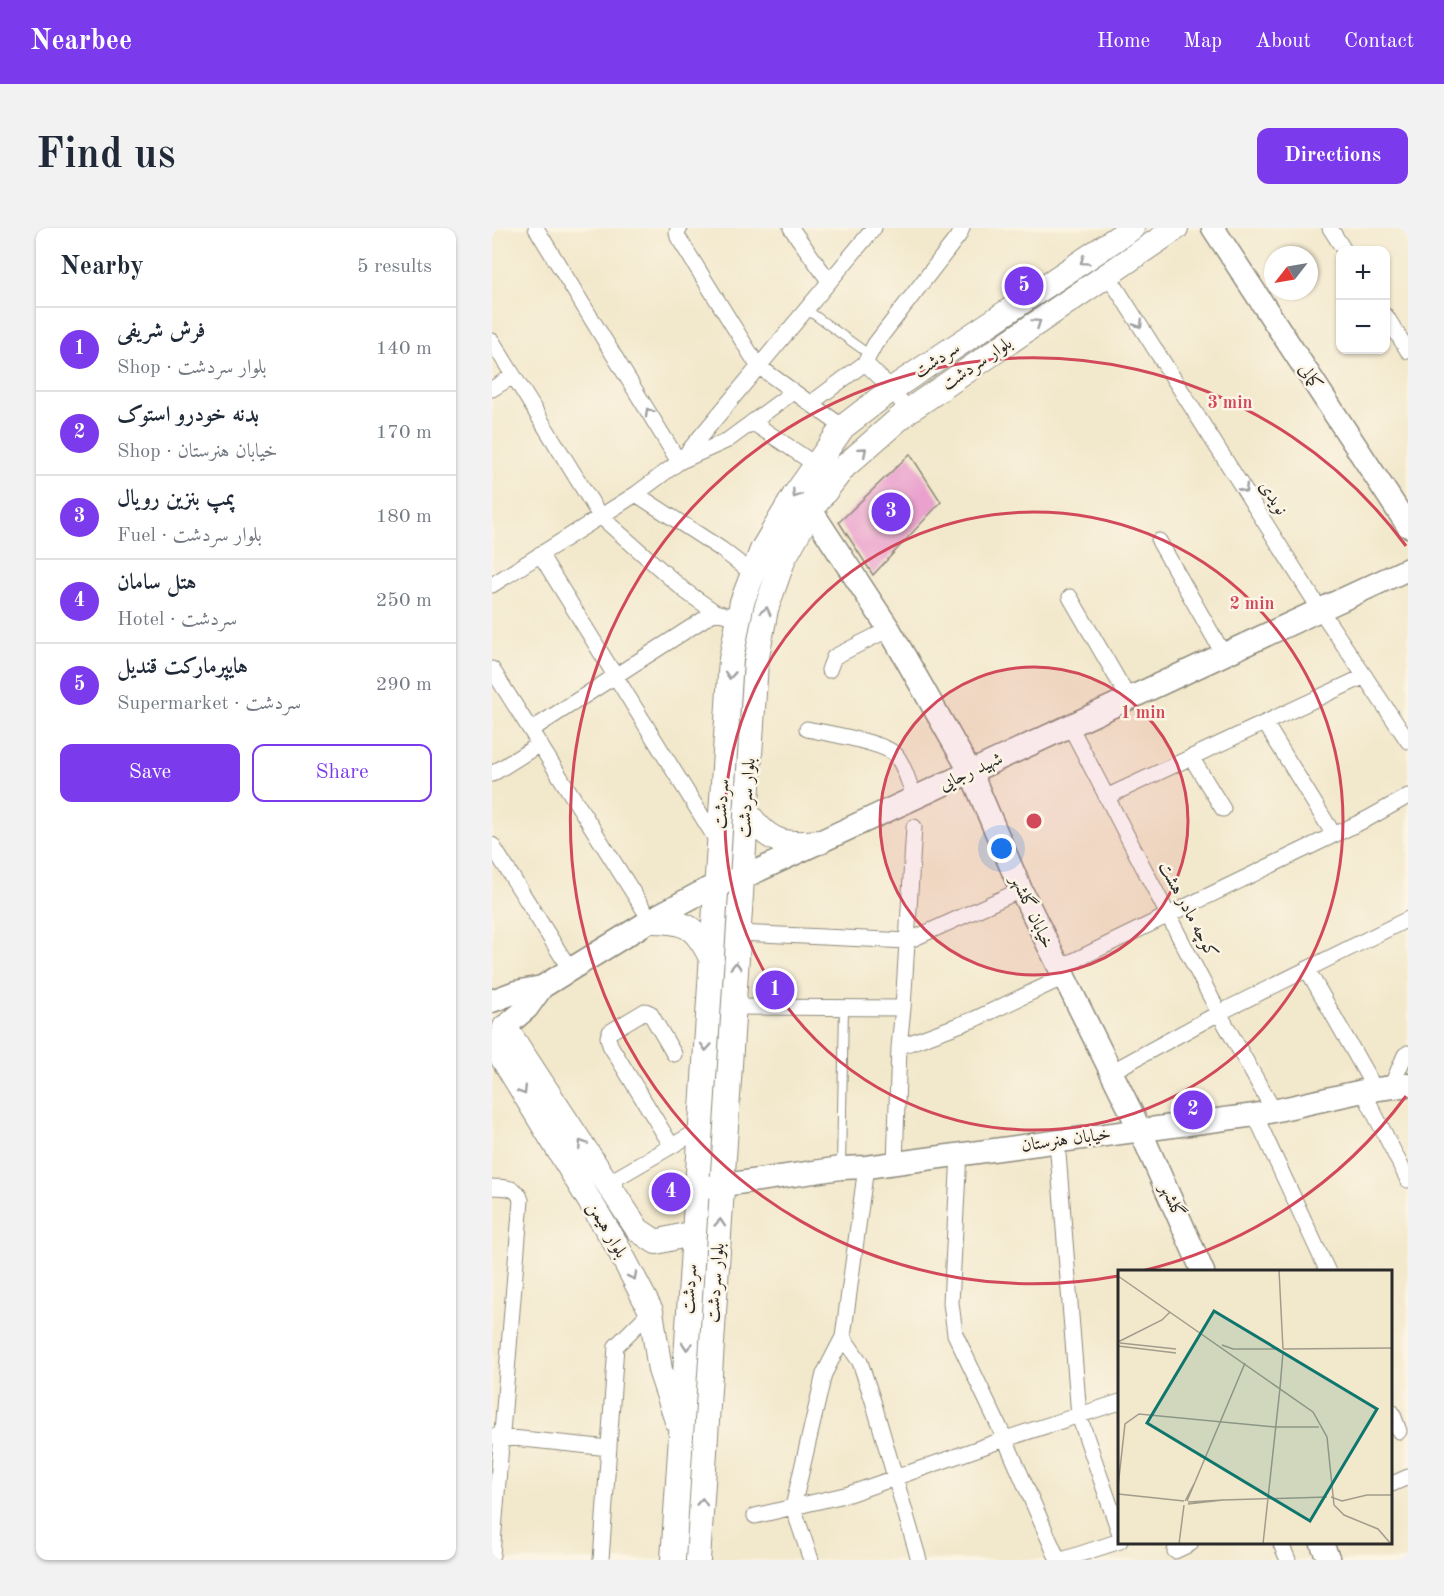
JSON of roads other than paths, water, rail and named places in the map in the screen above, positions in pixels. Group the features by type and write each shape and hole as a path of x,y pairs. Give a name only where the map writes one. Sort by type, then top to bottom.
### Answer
{"main road":[{"name":"سردشت","path":"673,1560 731,659 742,602 752,573 768,541 843,427 892,389 1132,228"},
{"name":"بلوار سردشت","path":"698,1560 756,662 766,609 784,558 811,510 844,467 908,411 1176,228"},
{"name":"کمالی","path":"1214,228 1408,526"},
{"name":"خیابان گلشهر","path":"811,510 889,629 970,773 1021,890 1140,1130"},
{"name":"شهید رجایی","path":"492,1002 516,992 542,987 717,884 742,878 1408,569"},
{"path":"746,811 755,824 777,841 807,844 820,842"},
{"path":"651,921 670,921 691,927 712,960"},
{"name":"شهید رجایی","path":"496,1034 527,1008 542,987"},
{"path":"492,1002 501,1013 496,1034"},
{"name":"بلوار هیمن","path":"496,1034 608,1183 638,1230 656,1242 694,1233"},
{"name":"بلوار هیمن","path":"496,1034 616,1244 651,1311 660,1370 681,1435"},
{"name":"خیابان هنرستان","path":"697,1189 1264,1113 1384,1088"},
{"name":"گلشهر","path":"1140,1130 1202,1270"},
{"path":"1322,1545 1329,1560"}],"street":[{"path":"536,228 680,462"},
{"path":"680,228 676,232 678,237 758,366 843,427"},
{"path":"791,228 829,281"},
{"path":"680,462 874,228"},
{"path":"810,404 868,359 875,344 962,228"},
{"path":"1330,228 1341,246"},
{"name":"نویدی","path":"1108,275 1321,610 1408,741"},
{"path":"1390,322 1408,351"},
{"path":"492,340 600,516 685,591 715,612 739,618"},
{"path":"868,359 908,411"},
{"path":"492,389 513,376"},
{"path":"494,579 540,554 636,494 680,462 728,440 793,392"},
{"path":"752,422 816,465"},
{"path":"636,494 721,549 752,573"},
{"path":"1159,541 1224,655"},
{"path":"540,554 719,844"},
{"path":"1070,597 1130,699"},
{"path":"531,730 715,612"},
{"path":"829,670 834,657 889,629"},
{"path":"492,669 651,921"},
{"path":"1106,796 1365,676"},
{"path":"1265,723 1334,835"},
{"name":"کوچه مادر هشت","path":"1070,726 1219,1012 1264,1113 1327,1270"},
{"path":"807,729 889,750 897,756 915,798"},
{"path":"492,774 540,744"},
{"path":"1191,757 1223,809"},
{"path":"898,1047 975,1018 1168,915 1334,835 1408,796"},
{"path":"895,1163 898,1047 908,941 914,827"},
{"path":"492,844 571,971"},
{"path":"737,933 908,941 1021,890"},
{"path":"1111,1072 1219,1012 1408,919"},
{"path":"1307,969 1384,1088 1408,1180"},
{"path":"734,1007 903,1008"},
{"path":"671,1145 610,1045 608,1037 610,1032 645,1011 650,1013 674,1054"},
{"path":"1384,1088 1408,1053"},
{"path":"608,1183 701,1129"},
{"path":"1057,1141 1079,1416 1118,1528"},
{"path":"959,1154 952,1318 955,1334 1060,1560 1118,1542"},
{"path":"811,1560 793,1507 824,1374 843,1337 866,1167"},
{"path":"492,1187 513,1189 519,1192 521,1200 496,1436 492,1555"},
{"path":"601,1560 616,1346 651,1311"},
{"path":"843,1337 860,1362 919,1560"},
{"path":"755,1516 849,1494 1005,1439 1118,1403"},
{"path":"1393,1415 1399,1434"},
{"path":"496,1436 609,1448"},
{"path":"1393,1484 1408,1477"},
{"path":"1175,1551 1188,1545"},
{"path":"1281,1545 1288,1560"}],"lane":[{"path":"806,309 868,359"},
{"path":"841,1168 844,1007"}],"place":[{"name":"هایپرمارکت قندیل","path":"1024,286"},
{"name":"پمپ بنزین رویال","path":"891,512"},
{"name":"فرش شریفی","path":"775,990"},
{"name":"بدنه خودرو استوک","path":"1193,1110"},
{"name":"هتل سامان","path":"671,1192"}]}
